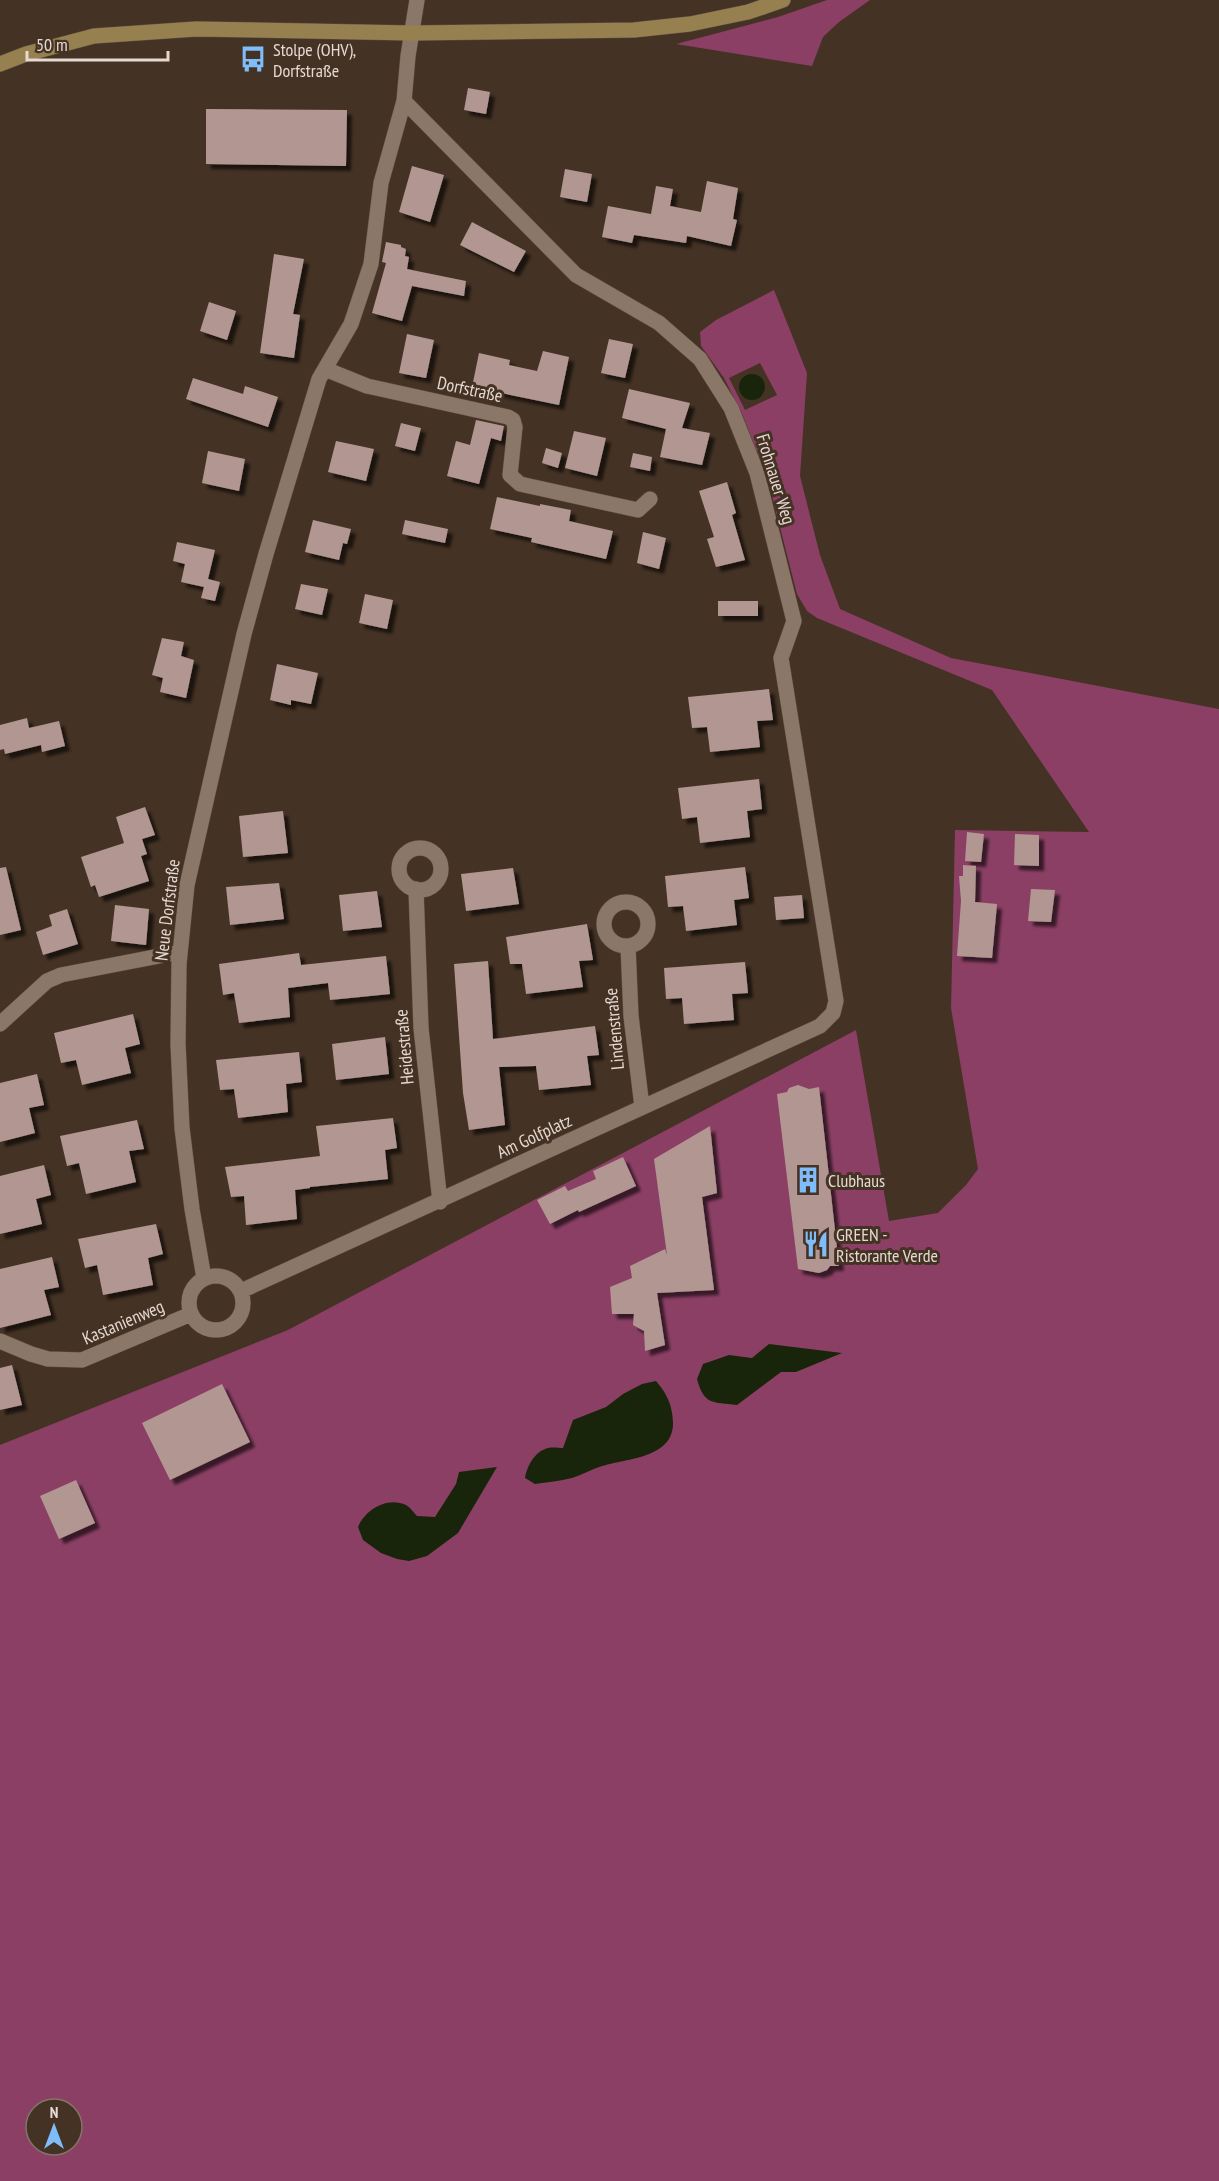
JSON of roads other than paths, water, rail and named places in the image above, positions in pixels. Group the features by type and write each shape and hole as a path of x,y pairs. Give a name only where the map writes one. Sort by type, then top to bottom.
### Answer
{"main road":[{"path":"0,64 26,54 94,36 196,29 412,33 634,30 690,24 748,12 783,0"}],"street":[{"path":"325,369 351,324 371,264 381,183 404,101 417,0"},
{"name":"Frohnauer Weg","path":"404,101 576,275 659,323 700,359 731,408 758,473 794,621 781,658 837,995 834,1007"},
{"name":"Dorfstraße","path":"325,369 367,386 508,417 513,420 515,427 510,475 520,484 638,510 650,499"},
{"name":"Neue Dorfstraße","path":"204,1278 192,1209 182,1128 178,1044 180,952 187,885 244,634 315,391 325,369"},
{"name":"Heidestraße","path":"416,889 421,1028 440,1202"},
{"name":"Lindenstraße","path":"627,946 631,1016 642,1107"},
{"path":"0,1024 47,981 61,975 180,952"},
{"name":"Am Golfplatz","path":"241,1291 440,1202 820,1026 827,1021 834,1007"},
{"path":"216,1275 225,1276 232,1280 241,1291 244,1301 243,1310 238,1319 228,1328 208,1329 196,1322 191,1314 190,1295 194,1286 204,1278 216,1275"},
{"name":"Kastanienweg","path":"0,1341 48,1359 82,1360 191,1314"}],"place":[{"name":"Stolpe (OHV), Dorfstraße","path":"253,59"},
{"name":"Clubhaus","path":"808,1180"},
{"name":"GREEN - Ristorante Verde","path":"816,1244"}]}
